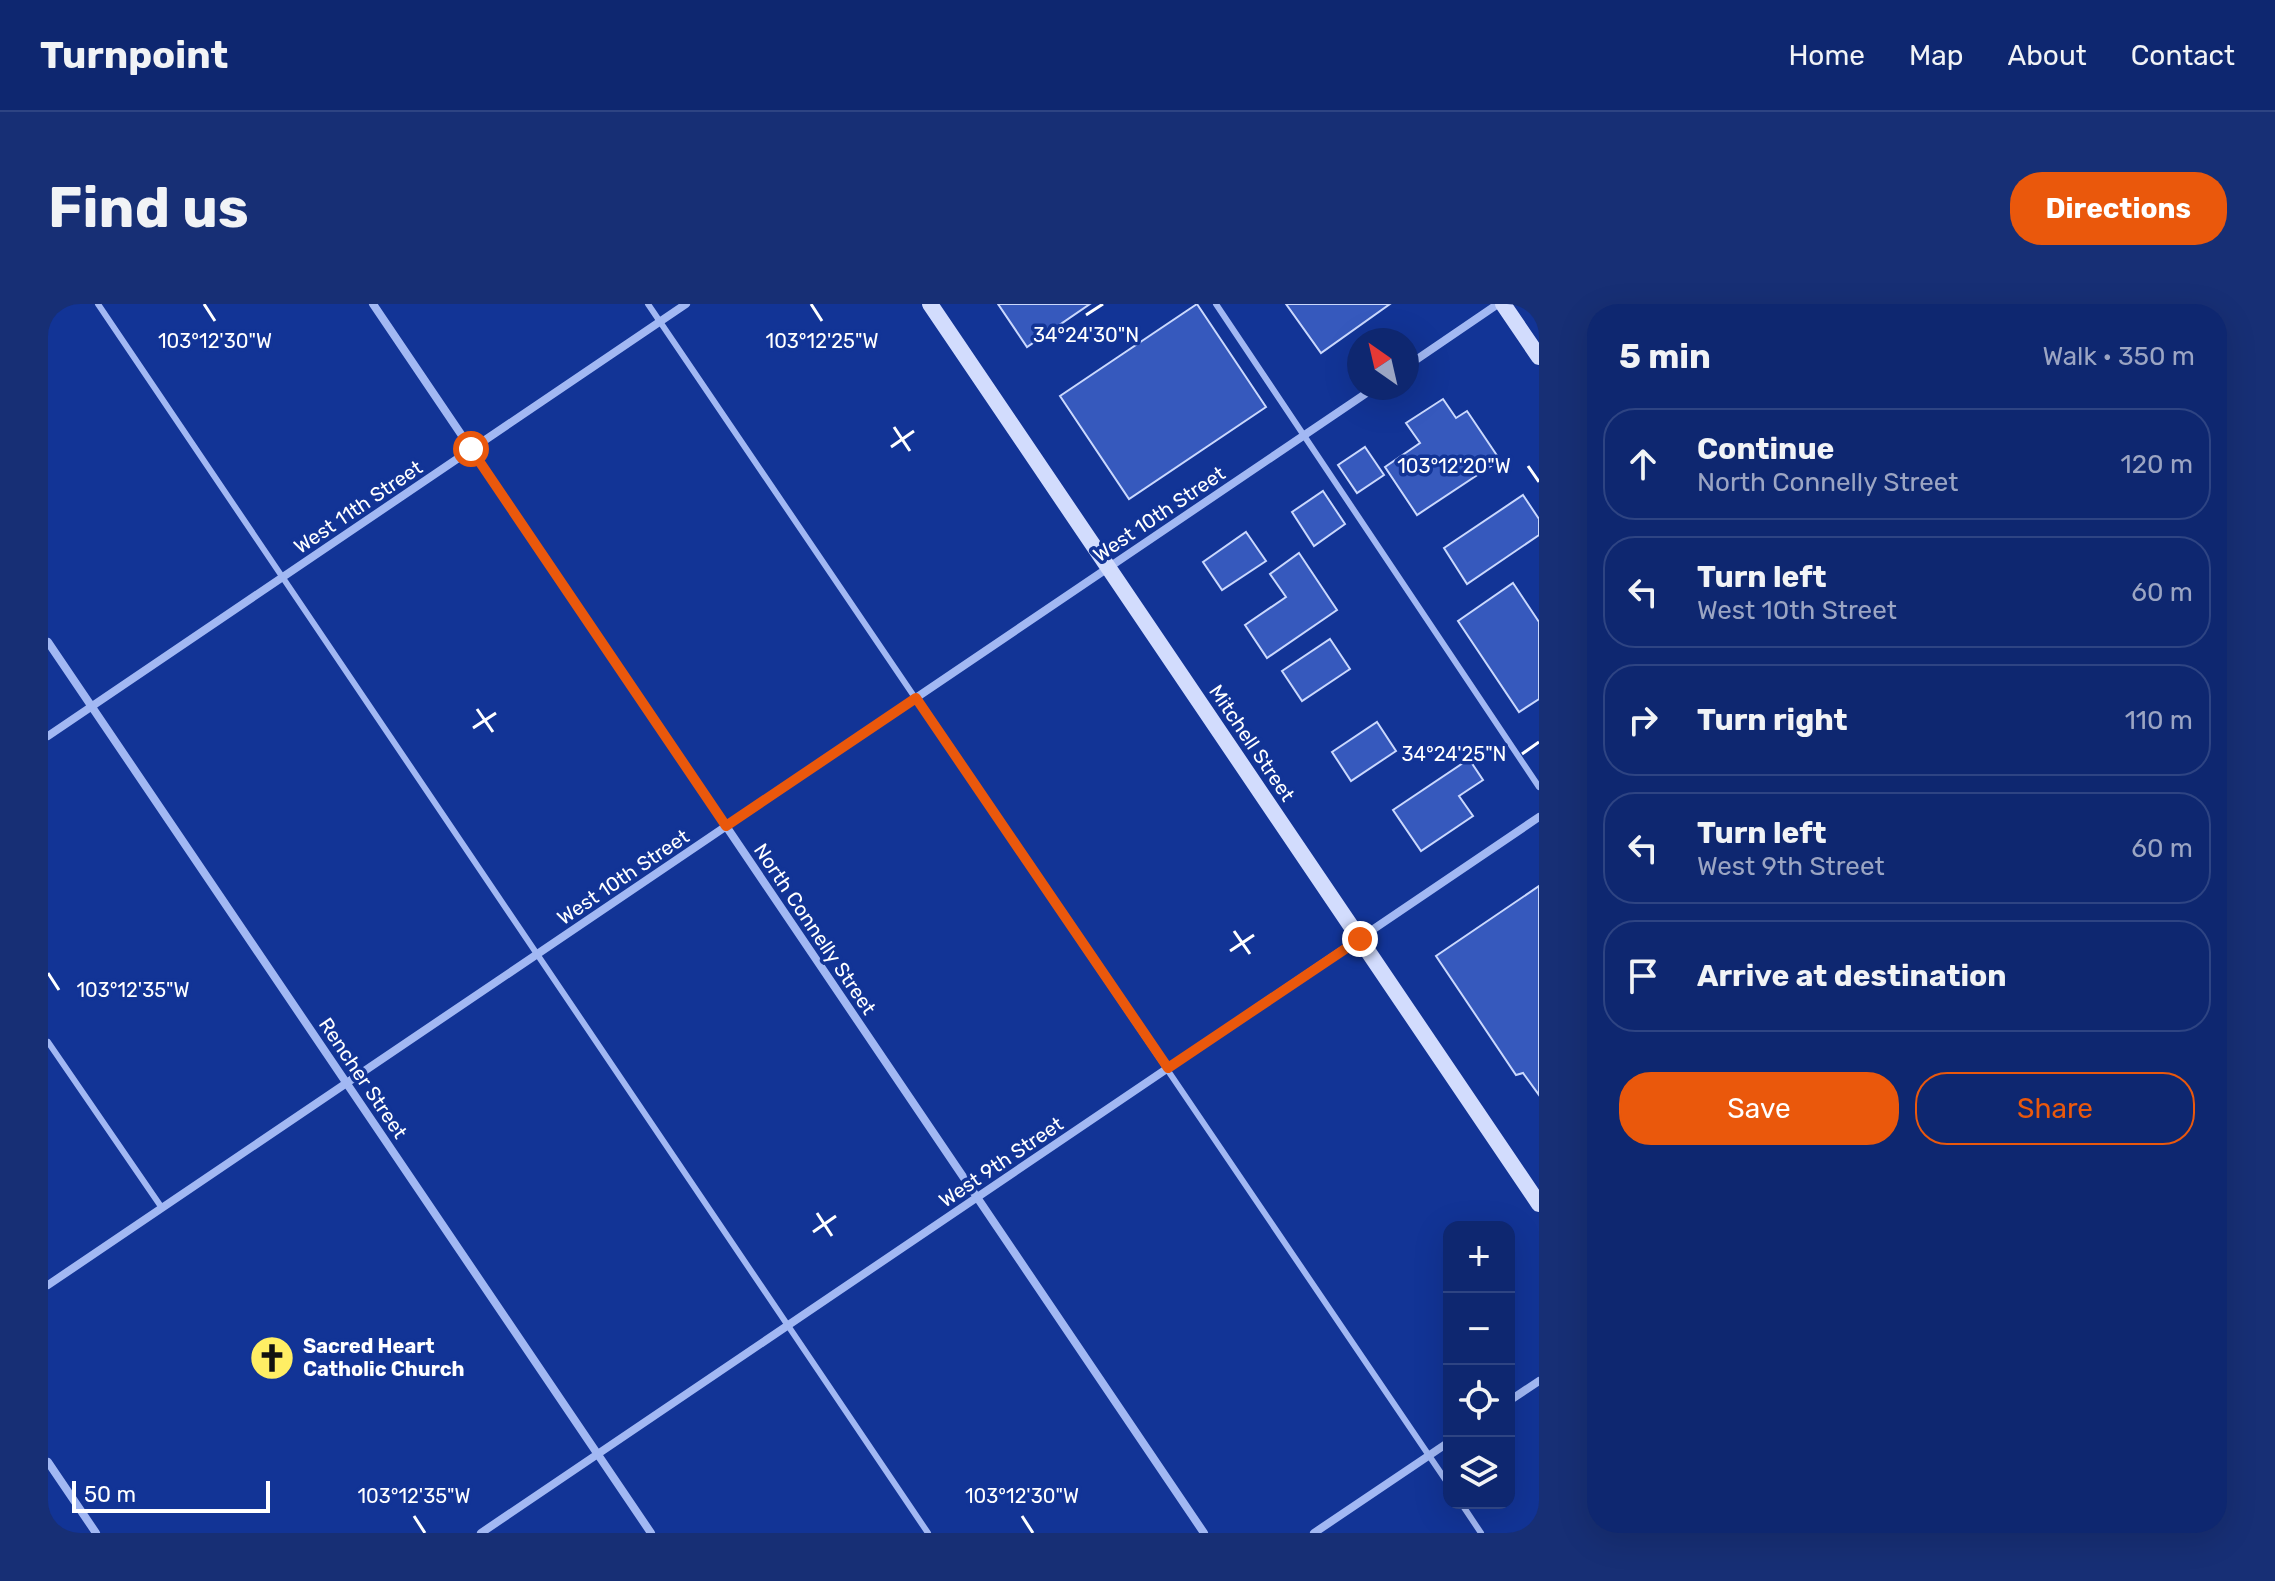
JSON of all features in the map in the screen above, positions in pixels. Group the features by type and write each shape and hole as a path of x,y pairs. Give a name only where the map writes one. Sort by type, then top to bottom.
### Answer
{"street":[{"name":"North Connelly Street","path":"373,304 1204,1533"},
{"name":"West 11th Street","path":"48,736 686,304"},
{"name":"Mitchell Street","path":"930,304 1539,1204"},
{"path":"1419,358 1500,304 1539,357"},
{"name":"West 10th Street","path":"48,1285 1356,400"},
{"name":"Rencher Street","path":"48,642 651,1533"},
{"name":"West 9th Street","path":"481,1533 1539,817"},
{"path":"1515,1397 1539,1381"},
{"path":"1314,1533 1443,1446"},
{"path":"48,1462 96,1533"}],"lane":[{"path":"98,304 928,1533"},
{"path":"648,304 1443,1476"},
{"path":"1216,304 1539,787"},
{"path":"48,1042 162,1208"},
{"path":"1465,1509 1481,1533"}],"building":[{"path":"998,304 1090,304 1027,347"},
{"path":"1197,304 1266,407 1129,499 1060,396"},
{"path":"1286,304 1390,304 1356,328 1347,328 1347,335 1321,353"},
{"path":"1443,399 1456,418 1467,411 1500,460 1417,515 1385,467 1420,443 1406,423"},
{"path":"1365,447 1384,475 1357,493 1338,465"},
{"path":"1323,491 1345,524 1314,546 1292,512"},
{"path":"1523,495 1539,519 1539,535 1467,584 1444,548"},
{"path":"1246,532 1266,561 1222,590 1203,562"},
{"path":"1299,553 1337,610 1267,658 1245,625 1286,597 1270,574"},
{"path":"1513,583 1539,622 1539,699 1519,712 1458,621"},
{"path":"1330,639 1350,669 1302,701 1282,671"},
{"path":"1377,722 1396,751 1351,781 1332,752"},
{"path":"1469,759 1483,780 1459,796 1473,816 1421,851 1393,810"},
{"path":"1539,886 1539,1095 1523,1073 1516,1075 1436,956"}],"place":[{"name":"Sacred Heart Catholic Church","path":"272,1358"}],"route":[{"path":"471,449 726,826 916,698 1168,1068 1360,939"}]}
